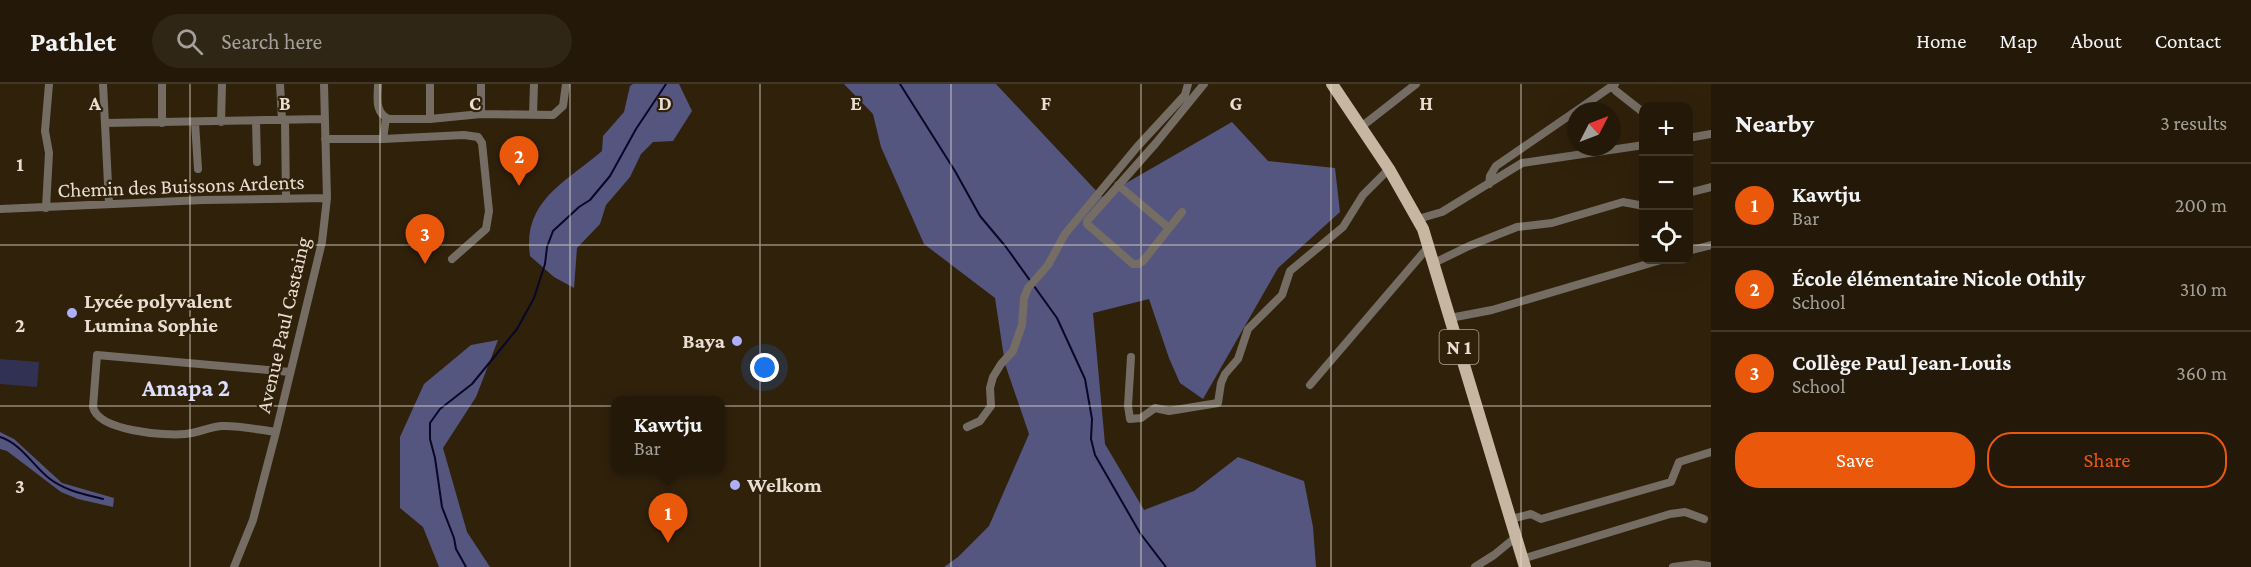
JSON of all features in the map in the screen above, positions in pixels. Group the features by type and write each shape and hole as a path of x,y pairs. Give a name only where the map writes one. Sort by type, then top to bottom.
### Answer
{"main road":[{"name":"N 1","path":"1332,84 1389,169 1418,219 1429,246 1524,563"}],"street":[{"path":"46,208 49,153 45,131 49,84"},
{"path":"103,84 109,204"},
{"path":"162,84 162,123"},
{"path":"221,122 222,84"},
{"path":"280,84 285,199"},
{"name":"Avenue Paul Castaing","path":"234,567 253,520 318,261 327,198 324,84"},
{"path":"378,84 378,106 381,114 386,118 430,119 481,114 553,115 563,106 566,84"},
{"path":"430,84 430,119"},
{"path":"481,114 482,84"},
{"path":"533,115 534,84"},
{"path":"966,428 980,421 991,406 990,388 1001,364 1013,351 1022,325 1024,298 1028,288 1048,265 1065,234 1137,147 1185,94 1188,84"},
{"path":"1182,212 1143,261 1138,264 1133,264 1086,224 1204,84"},
{"path":"1361,127 1416,84"},
{"path":"1589,102 1614,85 1616,92 1639,109"},
{"path":"1489,184 1490,176 1496,166 1567,117"},
{"path":"383,139 386,118"},
{"path":"105,123 325,119"},
{"path":"256,121 257,162"},
{"path":"195,122 198,169"},
{"path":"1693,137 1711,134"},
{"path":"325,138 383,139 474,135 482,143 489,211 486,229 452,259"},
{"path":"1418,219 1442,212 1522,163 1639,146"},
{"path":"1131,357 1128,406 1130,418 1141,418 1155,408 1169,411 1218,403 1221,383 1238,358 1248,329 1282,295 1290,271 1343,227 1363,195 1389,169"},
{"path":"1118,185 1169,228"},
{"path":"1693,193 1711,187"},
{"name":"Chemin des Buissons Ardents","path":"0,209 203,200 327,198"},
{"path":"1434,263 1517,227 1552,223 1623,202 1639,205"},
{"path":"1693,250 1711,245"},
{"path":"1310,384 1429,246"},
{"path":"1450,318 1492,310 1647,264"},
{"path":"276,432 222,426 185,434 139,431 127,429 100,418 94,413 93,407 97,355 290,372"},
{"path":"1511,519 1531,514 1541,519 1671,482 1679,462 1711,453"},
{"path":"1524,563 1670,514 1685,512 1704,519"},
{"path":"1475,567 1516,537"},
{"path":"1673,567 1696,564 1709,566"}],"shaded area":[{"path":"633,84 679,84 692,111 673,141 653,142 641,154 630,177 606,205 600,224 577,248 574,288 554,277 530,256 529,237 533,221 550,194 602,151 603,136 624,112 630,86"},
{"path":"844,84 996,84 1102,197 1232,122 1268,161 1335,168 1340,212 1278,268 1203,399 1180,383 1149,299 1093,313 1105,444 1144,510 1194,491 1238,457 1304,481 1313,527 1316,567 944,567 958,557 989,526 1029,434 1005,364 995,298 924,244 881,147 873,114"},
{"path":"498,340 476,397 443,448 467,532 490,567 439,567 423,527 400,508 400,437 424,384 471,345"},
{"path":"0,359 39,362 37,387 0,384"},
{"path":"0,432 14,439 62,483 114,498 113,507 78,499 61,492 7,451 0,449"}],"waterway":[{"path":"466,567 456,549 442,507 430,439 430,423 440,409 472,384 517,329 534,298 553,231 590,200 610,176 636,129 666,84"},
{"path":"900,84 955,171 980,216 1006,247 1057,318 1085,379 1092,419 1091,439 1095,455 1140,533 1166,567"},
{"path":"0,437 15,445 56,483 75,492 103,499"}],"place":[{"name":"École élémentaire Nicole Othily","path":"519,186"},
{"name":"Collège Paul Jean-Louis","path":"425,264"},
{"name":"Lycée polyvalent Lumina Sophie","path":"72,313"},
{"name":"Baya","path":"737,341"},
{"name":"Welkom","path":"735,485"},
{"name":"Kawtju","path":"668,543"}],"district":[{"name":"Amapa 2","path":"186,388"}]}
